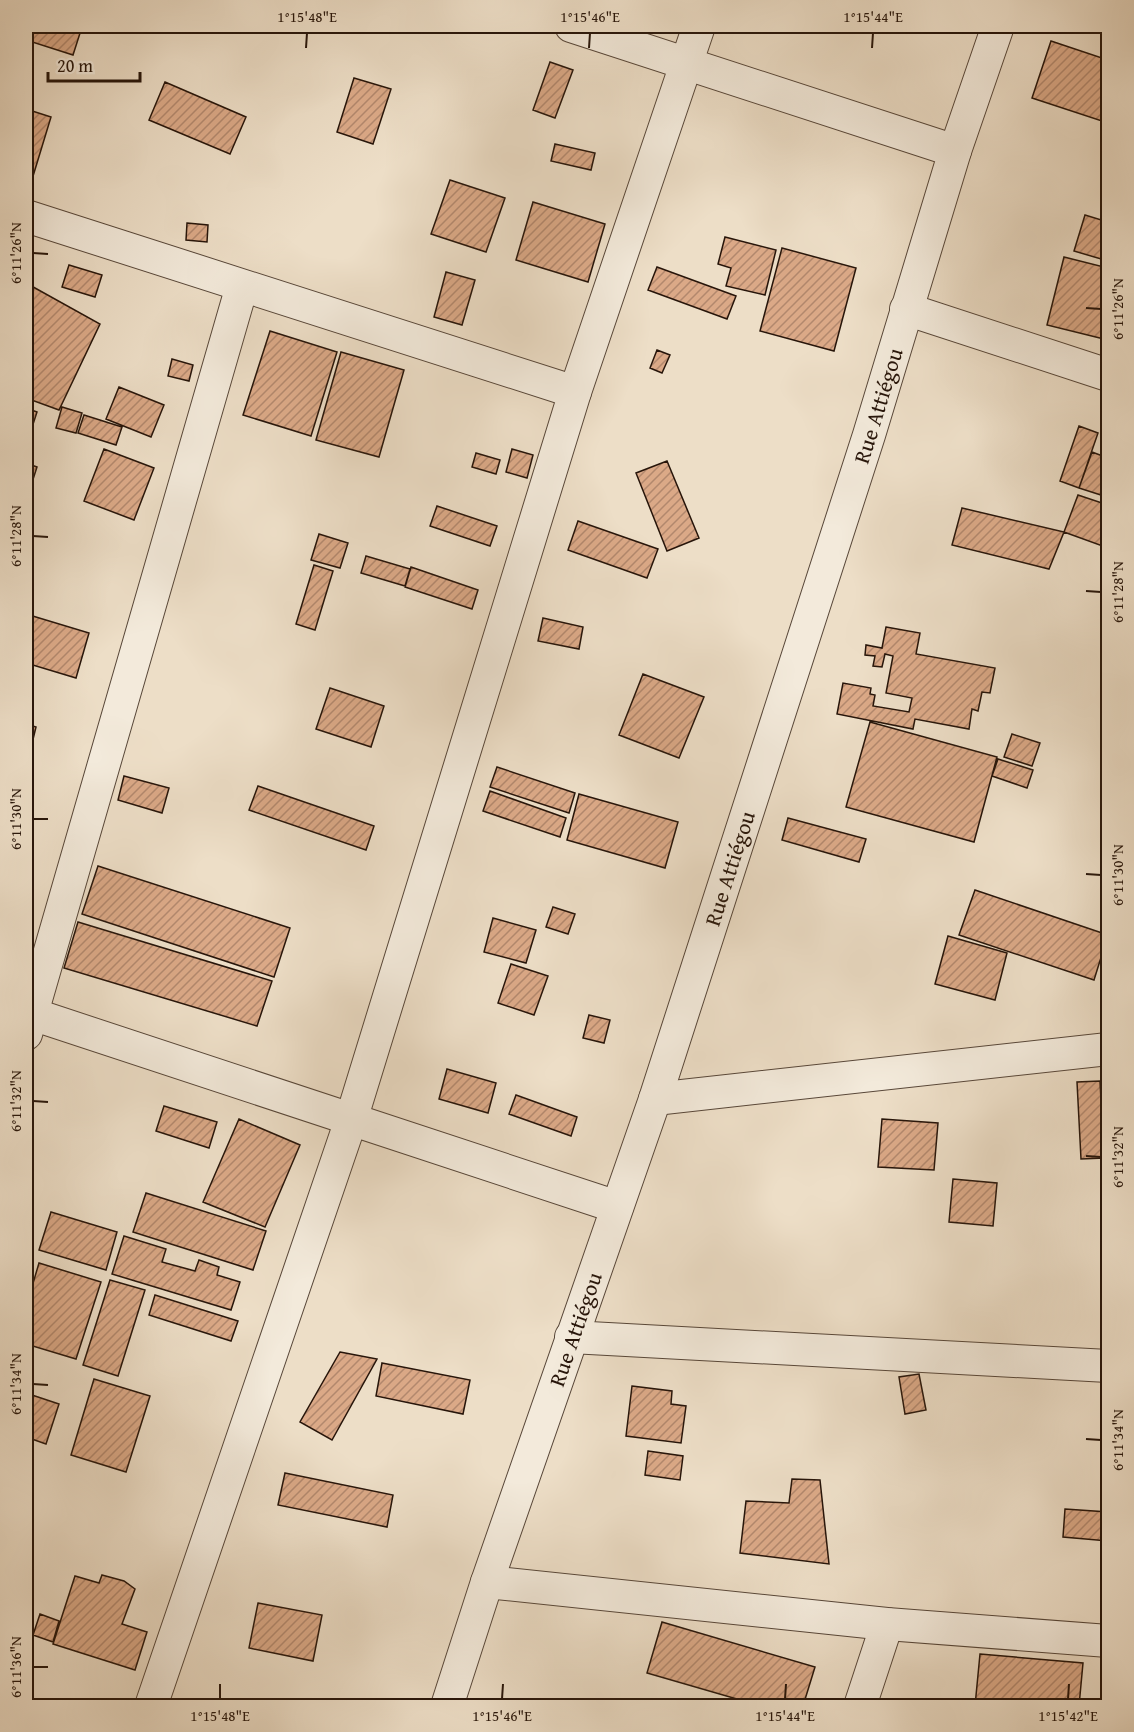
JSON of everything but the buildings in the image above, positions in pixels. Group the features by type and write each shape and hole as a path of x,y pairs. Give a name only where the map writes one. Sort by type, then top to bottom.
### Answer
{"street":[{"path":"571,26 955,151"},
{"path":"151,1707 351,1120 575,392 699,26"},
{"name":"Rue Attiégou","path":"447,1707 571,1337 656,1099 868,435 955,151 998,26"},
{"path":"26,216 575,392"},
{"path":"242,286 28,1020 351,1120 617,1207"},
{"path":"906,309 1108,375"},
{"path":"656,1099 1106,1042"},
{"path":"571,1337 1108,1366"},
{"path":"487,1582 887,1624 1108,1641"},
{"path":"860,1707 887,1624"}]}
